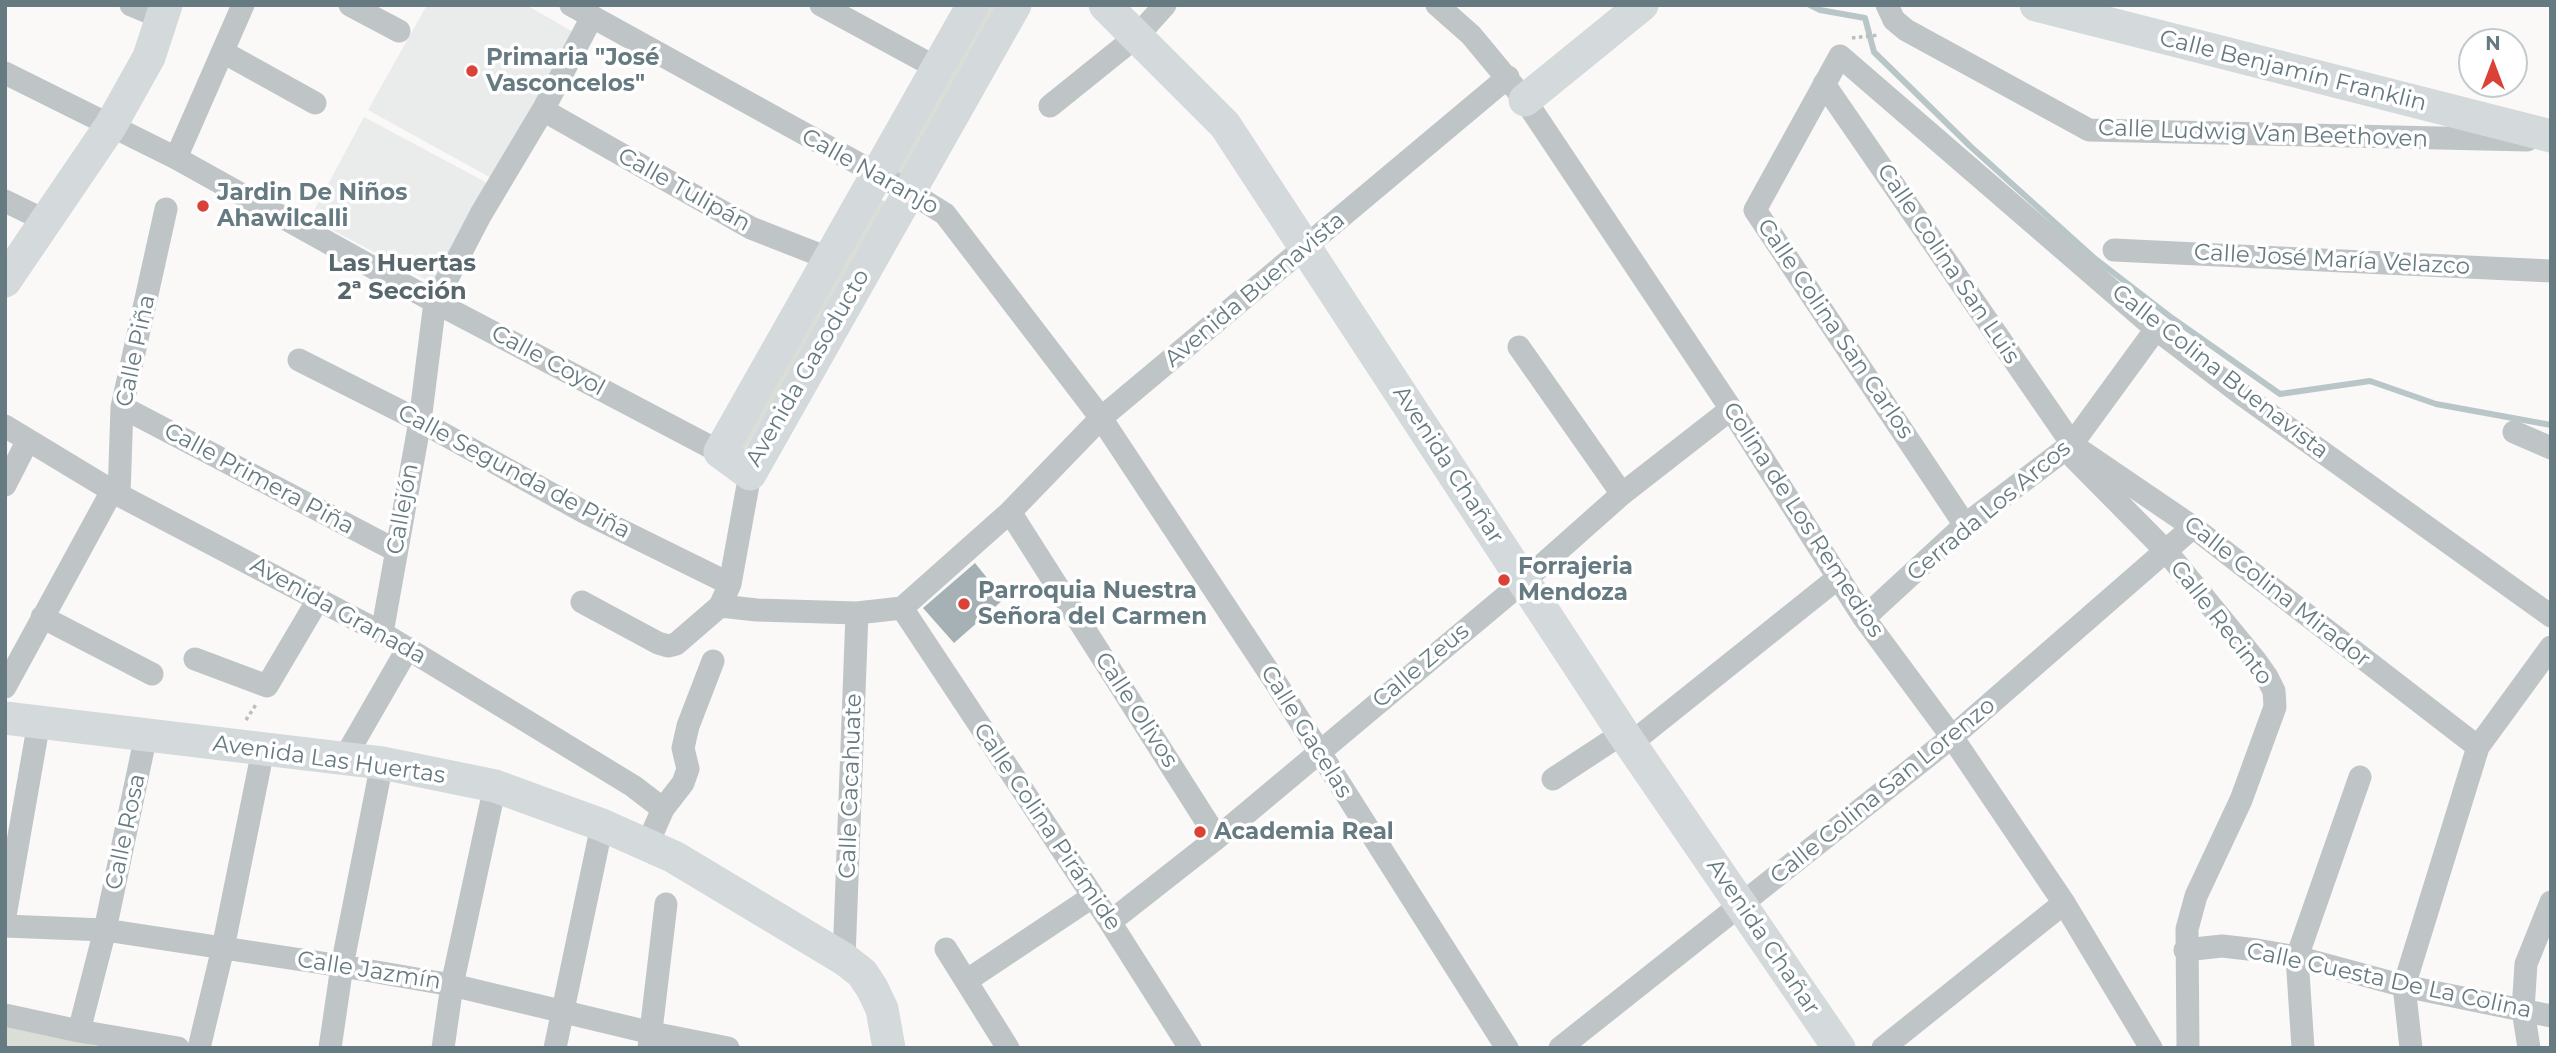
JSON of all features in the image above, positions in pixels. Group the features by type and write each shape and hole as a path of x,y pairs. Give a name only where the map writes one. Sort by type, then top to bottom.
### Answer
{"street":[{"path":"5,281 111,125 149,57 164,12 131,5"},
{"path":"176,158 243,5"},
{"path":"350,5 399,31"},
{"path":"821,5 937,68"},
{"name":"Avenida Gasoducto","path":"973,5 720,452 750,474 1015,5"},
{"name":"Avenida Chañar","path":"1105,5 1226,125 1627,738 1839,1048"},
{"path":"1050,106 1137,36 1165,5"},
{"name":"Colina de Los Remedios","path":"1437,5 1471,36 1516,88 1731,409 1864,618 1952,737 2064,903 2151,1048"},
{"path":"1516,88 1642,5"},
{"name":"Calle Ludwig Van Beethoven","path":"1887,5 1894,20 1906,30 2089,130 2551,138"},
{"name":"Calle Benjamín Franklin","path":"2036,5 2083,12 2551,138"},
{"name":"Calle Naranjo","path":"578,9 946,214 1101,418"},
{"name":"Callejón","path":"382,633 420,421 436,302 481,214 543,110 578,9"},
{"path":"223,51 315,103"},
{"name":"Calle Colina San Carlos","path":"1840,56 1755,210 1965,525"},
{"name":"Calle Colina Buenavista","path":"1840,56 2156,329 2255,404 2551,616"},
{"name":"Calle Coyol","path":"5,73 176,158 436,302 720,452"},
{"name":"Calle Colina San Luis","path":"1824,84 2072,444"},
{"name":"Avenida Buenavista","path":"902,608 1010,512 1101,418 1306,248 1516,88"},
{"name":"Calle Tulipán","path":"543,110 751,228 830,259"},
{"path":"5,201 46,221"},
{"name":"Calle Piña","path":"5,687 42,617 115,493 122,407 166,209"},
{"name":"Calle José María Velazco","path":"2114,250 2551,271"},
{"name":"Cerrada Los Arcos","path":"1864,618 1965,525 2072,444 2156,329"},
{"path":"1519,347 1622,494"},
{"name":"Calle Segunda de Piña","path":"299,360 420,421 584,512 730,584"},
{"name":"Calle Primera Piña","path":"122,407 395,550"},
{"name":"Calle Zeus","path":"1110,922 1217,838 1524,581 1622,494 1731,409"},
{"name":"Calle Gacelas","path":"1101,418 1274,680 1507,1048"},
{"name":"Avenida Granada","path":"5,426 115,493 382,633 633,786 663,809"},
{"path":"2514,432 2551,448"},
{"path":"5,485 28,440"},
{"name":"Calle Colina Mirador","path":"2072,444 2193,527 2477,747"},
{"name":"Calle Recinto","path":"2072,444 2074,458 2165,551 2267,677 2274,691 2275,707 2241,800 2196,896 2187,929 2185,950 2188,1048"},
{"path":"582,602 668,646 676,643 720,606 730,584 750,474"},
{"name":"Calle Olivos","path":"1010,512 1217,838"},
{"name":"Calle Colina San Lorenzo","path":"1560,1048 1952,737 2193,527"},
{"path":"1553,779 1627,738 1839,577"},
{"path":"195,659 267,686 319,598"},
{"path":"720,606 757,610 857,613 902,608"},
{"name":"Calle Colina Pirámide","path":"902,608 1190,1048"},
{"name":"Calle Cacahuate","path":"844,959 857,613"},
{"path":"42,617 152,674"},
{"path":"2411,1048 2404,986 2477,747 2551,647"},
{"path":"344,759 408,649"},
{"path":"647,845 663,809 684,783 688,769 684,748 688,726 713,661"},
{"name":"Avenida Las Huertas","path":"5,718 382,764 495,786 602,825 674,857 844,959 862,974 872,988 882,1009 888,1048"},
{"path":"5,916 39,722"},
{"name":"Calle Rosa","path":"79,1031 105,930 146,735"},
{"path":"199,1048 223,948 263,750"},
{"path":"330,1048 342,966 382,764"},
{"path":"2303,1048 2297,957 2360,777"},
{"path":"443,1048 452,985 495,786"},
{"path":"555,1048 602,825"},
{"path":"966,981 1093,897"},
{"path":"2529,1048 2523,1010 2526,964 2551,902"},
{"path":"1883,1048 2064,903"},
{"path":"650,1040 666,904"},
{"name":"Calle Jazmín","path":"5,926 105,930 342,966 452,985 561,1011 650,1040 727,1048"},
{"name":"Calle Cuesta De La Colina","path":"2185,950 2222,946 2297,957 2404,986 2551,1016"},
{"path":"946,949 1008,1048"},
{"path":"5,1015 178,1048"}],"path":[{"path":"1854,37 1885,34"},
{"path":"230,746 267,686"}],"shaded area":[{"name":"Primaria \"José Vasconcelos\"","path":"427,5 526,5 575,33 493,179 368,110"},
{"path":"988,5 1006,5 910,179 892,181"},
{"path":"364,117 491,185 438,286 310,218"},
{"path":"882,200 889,204 743,452 740,444 871,204"},
{"path":"5,1022 96,1046 104,1048 5,1048"}],"building":[{"name":"Parroquia Nuestra Señora del Carmen","path":"975,563 1004,599 954,643 923,608"}],"waterway":[{"path":"1810,5 1820,10 1865,18 1874,52 1970,146 2093,257 2172,318 2280,394 2370,381 2436,404 2551,425"}],"place":[{"name":"Primaria \"José Vasconcelos\"","path":"472,71"},
{"name":"Jardin De Niños Ahawilcalli","path":"203,206"},
{"name":"Forrajeria Mendoza","path":"1504,580"},
{"name":"Parroquia Nuestra Señora del Carmen","path":"964,604"},
{"name":"Academia Real","path":"1200,832"}],"district":[{"name":"Las Huertas 2ª Sección","path":"402,278"}]}
